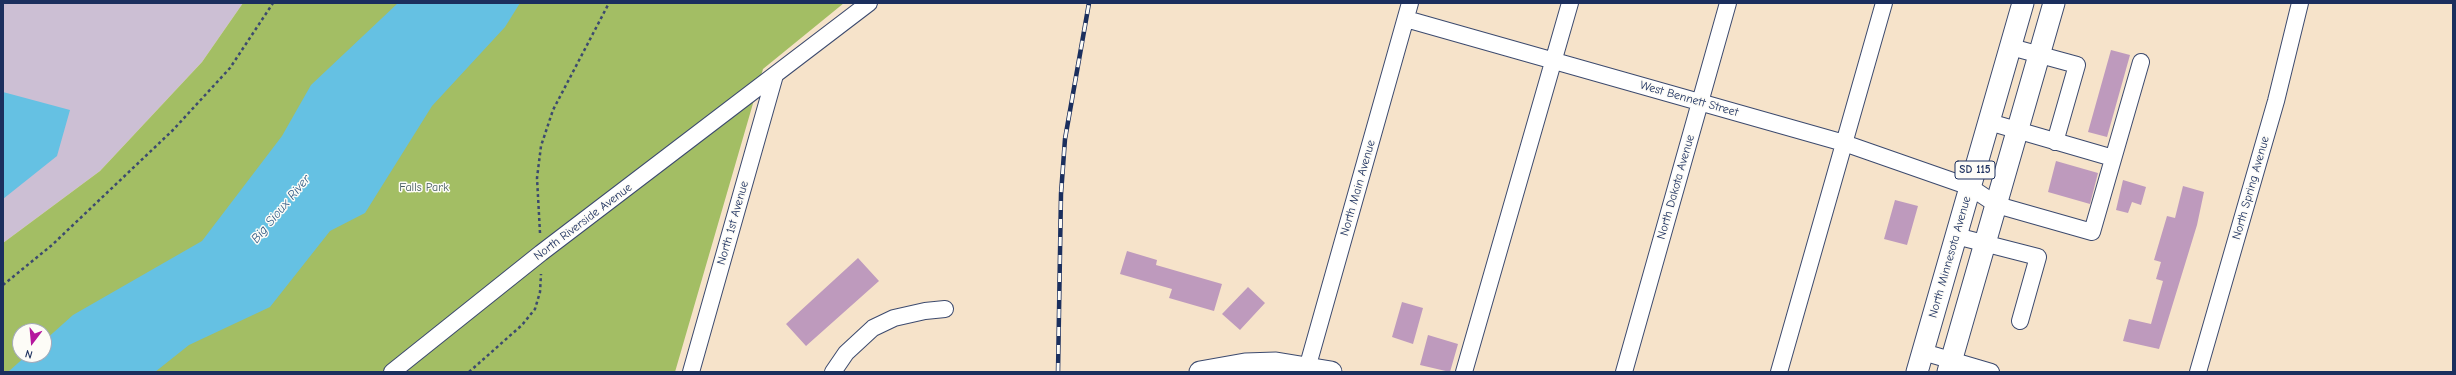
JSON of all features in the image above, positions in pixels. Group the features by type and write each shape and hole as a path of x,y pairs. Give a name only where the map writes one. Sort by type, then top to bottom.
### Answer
{"main road":[{"name":"North Minnesota Avenue","path":"1917,372 2024,3"},
{"name":"SD 115","path":"1950,366 2054,3"},
{"path":"1200,372 1245,364 1276,363 1331,372"}],"street":[{"name":"North Riverside Avenue","path":"392,372 541,254 869,3"},
{"name":"North Main Avenue","path":"1307,369 1410,3"},
{"path":"1464,372 1570,3"},
{"name":"North Dakota Avenue","path":"1624,372 1728,3"},
{"path":"1779,372 1884,3"},
{"name":"North Spring Avenue","path":"2198,372 2276,101 2300,3"},
{"name":"West Bennett Street","path":"1406,18 1844,143 1970,187 1996,205 2092,232 2113,158"},
{"path":"2011,47 2077,65 2055,142"},
{"path":"1989,122 2113,158 2140,62"},
{"name":"North 1st Avenue","path":"691,372 776,75"},
{"path":"1956,236 2038,257 2020,321"},
{"path":"834,372 846,353 873,328 894,318 925,311 945,309"},
{"path":"1922,352 1950,366 1991,372"}],"path":[{"path":"3,285 52,245 193,110 230,68 273,3"},
{"path":"469,372 522,325 535,309 540,292 541,254 537,178 540,146 553,110 609,3"}],"shaded area":[{"path":"3,3 243,3 202,62 100,171 3,243"}],"green space":[{"name":"Falls Park","path":"243,3 844,3 763,69 675,372 3,372 3,243 100,171 202,62"}],"water":[{"name":"Big Sioux River","path":"398,3 520,3 505,27 432,106 365,213 330,231 270,307 189,345 155,372 8,372 18,363 52,363 52,334 73,315 202,241 282,136 311,85"},
{"path":"3,92 70,110 57,156 3,199"}],"building":[{"path":"2111,50 2130,55 2107,137 2088,132"},
{"path":"2056,161 2098,173 2090,204 2048,192"},
{"path":"2123,180 2146,187 2141,205 2132,202 2128,213 2116,210"},
{"path":"2183,186 2204,192 2197,225 2159,349 2123,341 2129,319 2151,324 2163,281 2156,279 2161,262 2154,260 2167,216 2175,218"},
{"path":"1895,200 1918,206 1907,245 1884,239"},
{"path":"1127,251 1157,260 1156,265 1222,284 1214,311 1169,298 1172,289 1120,274"},
{"path":"858,258 879,281 806,346 786,324"},
{"path":"1248,287 1265,303 1240,330 1222,314"},
{"path":"1402,302 1423,308 1413,344 1392,337"},
{"path":"1428,335 1458,344 1450,372 1420,365"}],"railway":[{"path":"1058,372 1061,194 1065,139 1089,3"}]}
